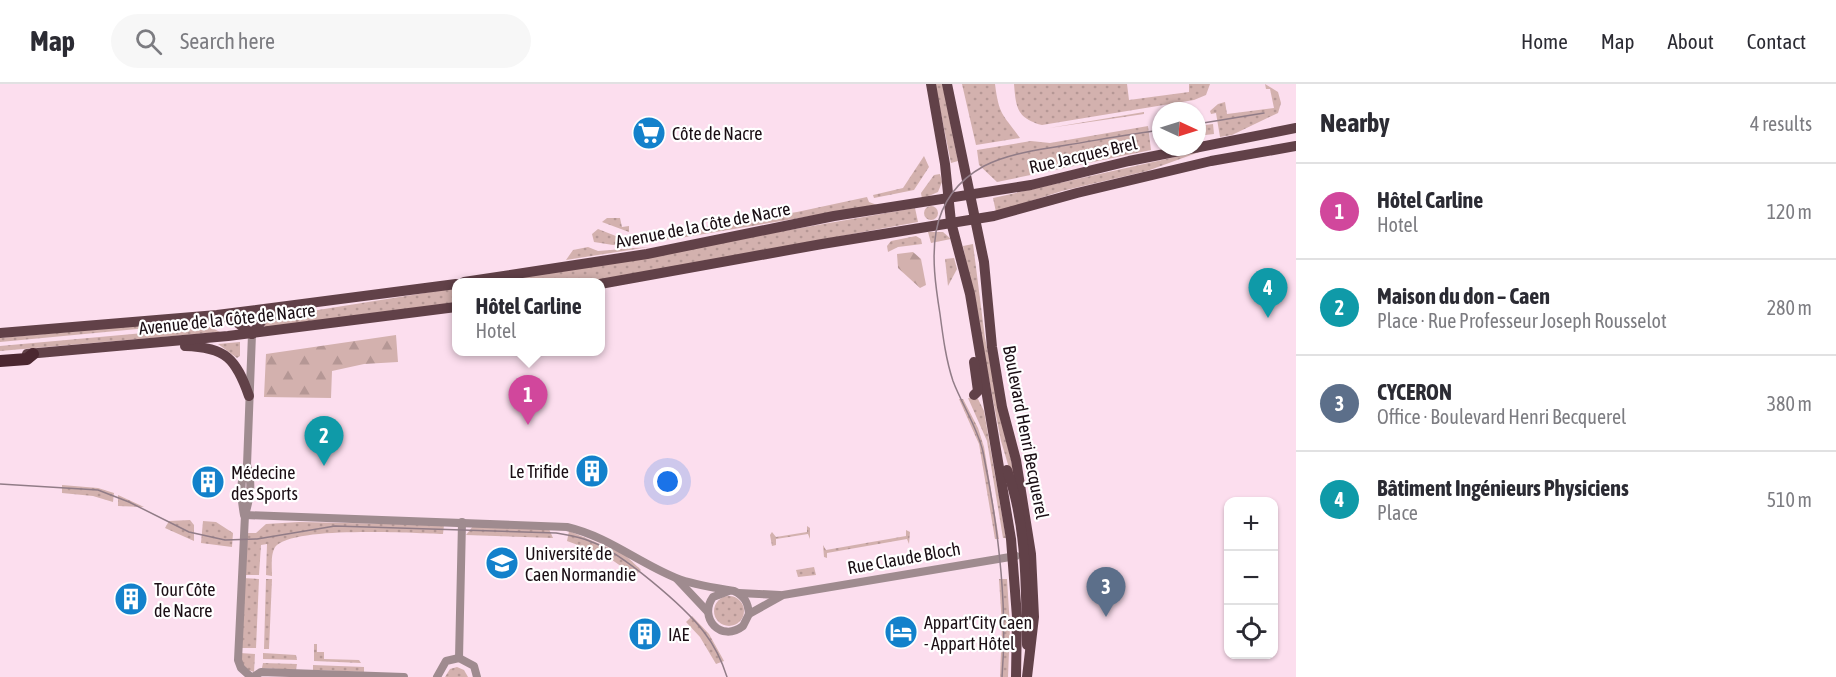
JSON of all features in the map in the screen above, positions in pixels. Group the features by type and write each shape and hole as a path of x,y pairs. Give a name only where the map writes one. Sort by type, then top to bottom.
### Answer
{"highway":[{"path":"0,359 27,359 33,354"}],"main road":[{"name":"Boulevard Henri Becquerel","path":"931,84 944,155 951,222 974,317 997,445 1023,555 1034,617 1033,643 1027,677"},
{"name":"Boulevard Henri Becquerel","path":"947,84 988,288 992,347 1002,407 1016,460 1023,555 1017,617 1016,677"},
{"name":"Rue Jacques Brel","path":"948,199 1034,184 1296,128"},
{"path":"1275,150 1296,134"},
{"name":"Rue Jacques Brel","path":"951,222 974,219 1210,161 1296,146"},
{"name":"Avenue de la Côte de Nacre","path":"490,278 647,254 834,216 948,199"},
{"path":"605,283 951,222"},
{"name":"Avenue de la Côte de Nacre","path":"0,333 217,315 452,285"},
{"path":"217,315 234,320 252,334 261,321 273,315 335,307 357,298"},
{"name":"Avenue de la Côte de Nacre","path":"33,354 252,334 452,308"},
{"path":"974,317 971,338 978,391 974,395"},
{"path":"128,347 187,346 219,351 235,364 249,396"}],"street":[{"path":"252,334 247,465 250,474 250,498 245,515 238,660 241,668 252,677 261,672 404,677"},
{"name":"Rue Claude Bloch","path":"245,515 557,525 596,535 677,578 734,592 783,596 1023,555"},
{"path":"459,658 462,522"},
{"name":"Rue Claude Bloch","path":"677,578 707,611"},
{"path":"734,592 745,599 749,614 743,626 728,632 717,629 710,622 707,611 713,597 734,592"},
{"name":"Rue Claude Bloch","path":"749,614 783,596"},
{"path":"437,677 446,661 459,658 474,666 477,677"}],"green space":[{"path":"935,84 943,84 958,161 951,163"},
{"path":"962,84 995,84 1000,109 1020,138 976,145"},
{"path":"1014,84 1127,84 1129,100 1189,92 1189,84 1210,84 1206,95 1194,100 1152,102 1152,107 1042,125 1027,119 1019,111"},
{"path":"1265,84 1278,92 1281,103 1278,113 1232,135 1220,137 1216,113 1211,114 1210,111 1218,104 1225,102 1227,114 1274,108 1270,89 1266,89"},
{"path":"1144,112 1144,114 1049,128"},
{"path":"1213,124 1214,134 1206,135 1206,125"},
{"path":"1148,126 1151,150 997,182 979,165 977,150 1031,141 1050,143"},
{"path":"924,156 929,167 914,190 874,198 873,195 903,188"},
{"path":"1188,156 1147,171 1062,191 996,212 993,198"},
{"path":"940,174 942,182 938,192 922,199 921,193 934,175"},
{"path":"867,197 869,202 877,205 680,238 613,245 594,242 592,234 598,229 626,240 797,212"},
{"path":"928,206 934,206 938,213 934,220 928,220 924,216 924,210"},
{"path":"915,208 918,222 605,279 516,278"},
{"path":"607,218 620,218 622,227 629,226 629,232 602,222"},
{"path":"928,232 943,232 951,239 931,243"},
{"path":"916,236 921,239 922,244 898,247 888,252 887,246 891,241"},
{"path":"973,244 985,338 1014,475 1012,478 1001,441 963,246"},
{"path":"588,247 598,251 649,247 566,260 573,250"},
{"path":"913,252 921,259 926,285 920,288 898,268 897,254"},
{"path":"954,258 957,269 948,286 945,259"},
{"path":"452,289 452,304 265,328 264,321 274,317"},
{"path":"213,319 222,321 0,342 0,338"},
{"path":"210,327 220,332 0,351 0,346"},
{"path":"396,335 398,362 364,364 332,371 331,398 264,397 266,354"},
{"path":"240,342 240,356 237,358 218,344"},
{"path":"968,398 978,399 984,411 1006,538 1003,538 987,441"},
{"path":"959,399 963,399 978,428 984,447 999,539 995,539 979,444"},
{"path":"62,485 98,488 114,493 113,502 93,496 62,493"},
{"path":"118,495 144,507 118,506"},
{"path":"190,520 194,525 194,541 165,528 169,521"},
{"path":"203,521 216,522 233,533 232,547 201,543"},
{"path":"299,522 444,525 443,534 357,532 308,535 289,539 277,545 273,551 272,576 266,575 267,544 261,545 259,575 244,575 246,533 256,533 266,524"},
{"path":"473,526 549,529 553,538 466,535"},
{"path":"807,526 810,528 810,539 808,534 776,539 776,545 772,546 770,535 772,532 776,537 807,532"},
{"path":"906,530 910,532 909,544 907,539 827,553 827,558 824,557 823,545 826,550 906,536"},
{"path":"569,531 624,554 641,570 635,576 605,555 567,541"},
{"path":"814,567 816,575 798,577 796,570"},
{"path":"243,578 259,579 256,648 241,648"},
{"path":"266,579 272,579 269,649 264,649"},
{"path":"999,579 1007,579 1010,627 1008,677 1000,677 1002,626"},
{"path":"729,596 740,600 744,611 740,622 729,626 718,622 714,611 718,600"},
{"path":"692,616 709,634 724,661 716,664 700,637 686,622"},
{"path":"314,644 317,644 317,652 324,652 324,659 359,660 361,663 314,661"},
{"path":"240,653 255,654 254,672 243,668"},
{"path":"263,653 296,655 297,660 263,659"},
{"path":"263,663 297,664 296,670 262,668"},
{"path":"313,665 364,667 364,672 313,670"},
{"path":"457,667 464,670 468,677 445,677 450,669"}],"tram line":[{"path":"1206,123 1264,113"},
{"path":"1002,677 1003,593 993,508 983,452 957,390 945,348 935,272 936,231 941,213 951,195 965,180 984,166 1035,150 1152,131"},
{"path":"0,484 98,490 129,502 189,532 225,540 257,539 335,526 556,533 579,537 605,548 635,568 695,621 711,642 727,677"}],"place":[{"name":"Côte de Nacre","path":"649,133"},
{"name":"Bâtiment Ingénieurs Physiciens","path":"1268,318"},
{"name":"Hôtel Carline","path":"528,425"},
{"name":"Maison du don – Caen","path":"324,466"},
{"name":"Le Trifide","path":"592,471"},
{"name":"Médecine des Sports","path":"208,482"},
{"name":"Université de Caen Normandie","path":"502,563"},
{"name":"Tour Côte de Nacre","path":"131,599"},
{"name":"CYCERON","path":"1106,617"},
{"name":"Appart'City Caen - Appart Hôtel","path":"901,632"},
{"name":"IAE","path":"645,634"}]}
